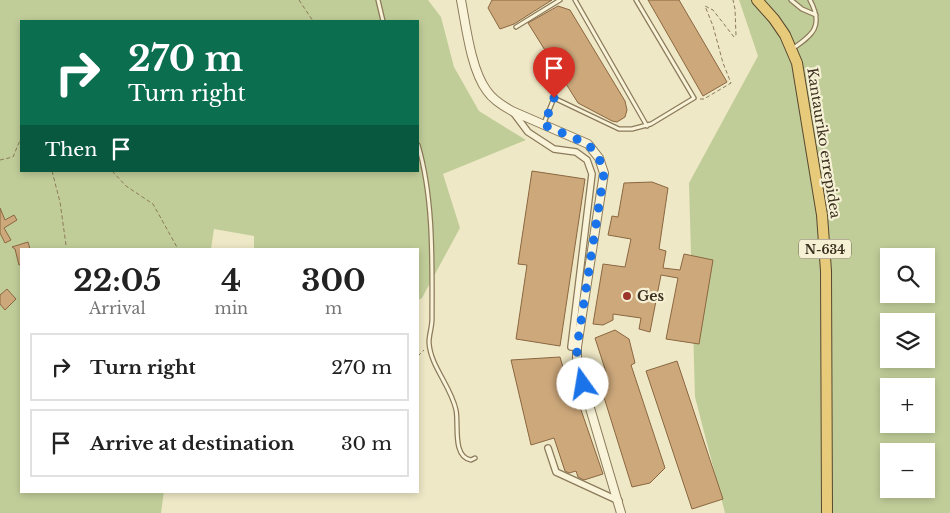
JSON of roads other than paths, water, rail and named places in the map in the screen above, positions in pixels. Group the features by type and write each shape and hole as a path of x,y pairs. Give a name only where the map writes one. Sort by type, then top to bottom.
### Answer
{"highway":[{"name":"Kantauriko errepidea","path":"757,0 774,19 792,49 797,63 822,215 825,242 827,513"}],"street":[{"path":"461,0 470,45 479,75 487,92 500,104 512,111 588,144 599,158 604,173 577,347 577,364 621,513"},
{"path":"512,111 528,132 554,149 576,152 587,160 592,174 571,347 577,347"},
{"path":"548,448 556,472 619,501"}],"lane":[{"path":"378,0 383,20"},
{"path":"516,27 560,0"},
{"path":"574,0 647,126"},
{"path":"544,125 554,98 618,128 632,129 647,126 694,98 636,0"},
{"path":"791,0 802,9 816,16"},
{"path":"792,49 809,37 816,28 816,10 810,0"},
{"path":"419,149 426,177 431,245 432,326 430,342 437,367 453,398 461,456 471,460 475,458"}],"place":[{"name":"Ges","path":"627,296"}]}
